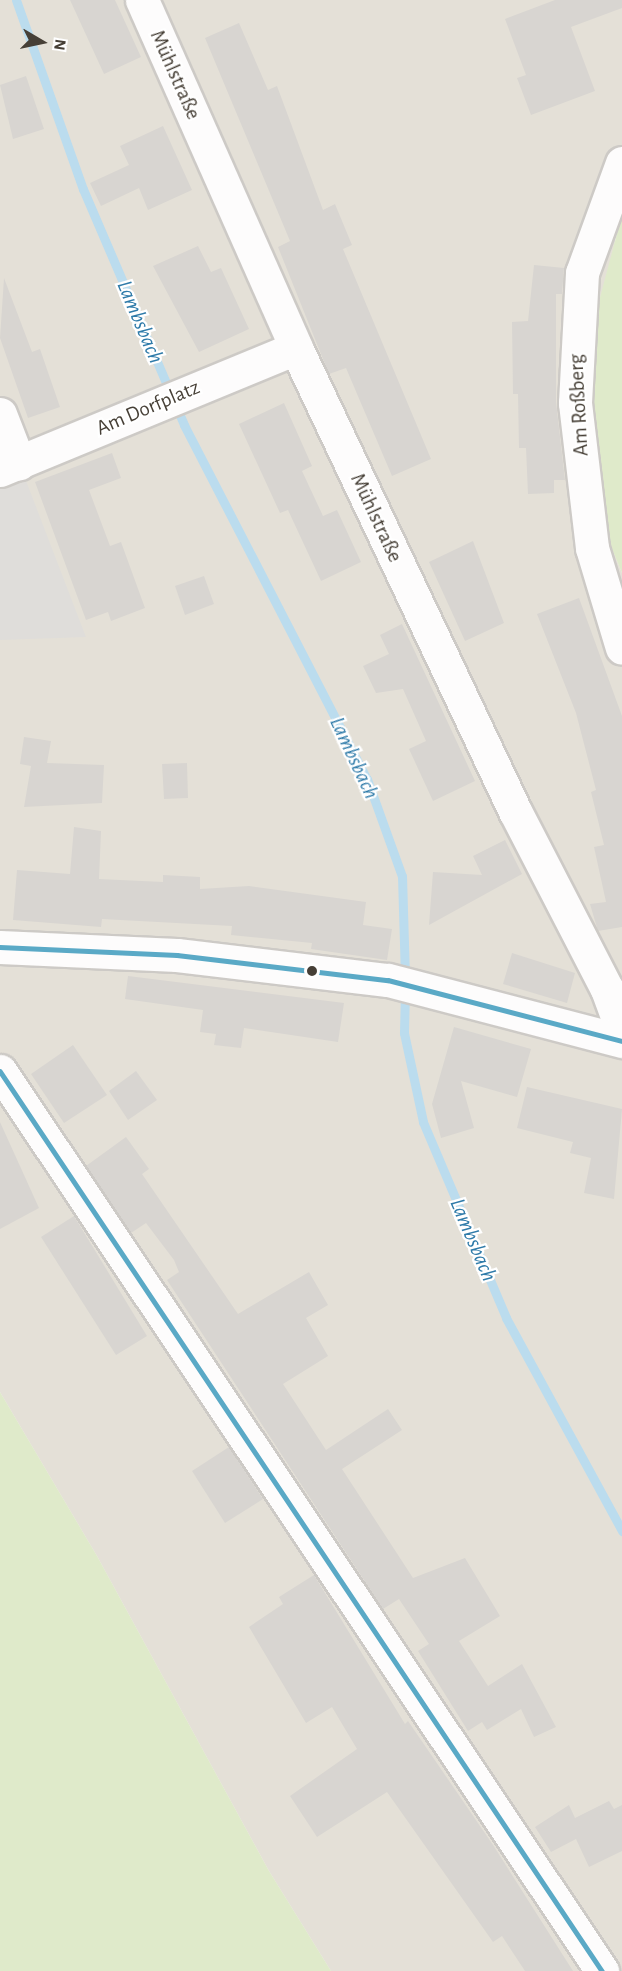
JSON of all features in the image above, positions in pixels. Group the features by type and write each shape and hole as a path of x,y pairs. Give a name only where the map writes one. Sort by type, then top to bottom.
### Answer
{"street":[{"name":"Mühlstraße","path":"142,0 296,348 515,811 608,989 622,1030"},
{"name":"Am Roßberg","path":"622,163 582,273 575,403 592,548 622,648"},
{"name":"Am Dorfplatz","path":"9,466 296,348"},
{"path":"0,414 9,466"},
{"path":"0,947 177,955 388,980 423,987 622,1041"},
{"path":"0,1071 602,1971"}],"shaded area":[{"path":"0,0 622,0 622,215 616,221 603,526 622,573 622,1971 331,1971 269,1871 97,1556 0,1392"},
{"path":"25,478 86,637 0,640 0,486"}],"green space":[{"path":"622,215 622,573 603,527 590,391 594,320"},
{"path":"0,1392 97,1556 269,1871 331,1971 0,1971"}],"building":[{"path":"70,0 115,0 141,57 104,74"},
{"path":"555,0 622,0 622,8 571,27 595,91 531,115 517,78 526,75 505,19"},
{"path":"239,23 268,90 277,86 323,210 335,204 352,245 343,249 431,459 392,476 346,368 329,374 278,247 290,241 205,38"},
{"path":"26,76 44,129 13,139 0,85"},
{"path":"163,126 192,190 148,210 139,188 101,206 90,183 129,165 120,146"},
{"path":"198,246 211,272 221,268 249,329 199,352 153,266"},
{"path":"534,265 564,268 562,294 556,294 556,402 565,480 554,480 554,493 528,494 526,448 519,448 518,394 513,394 512,322 528,321"},
{"path":"4,278 32,352 40,349 60,407 28,418 0,338"},
{"path":"284,403 312,466 302,471 323,516 337,510 361,562 321,581 288,510 280,513 239,424"},
{"path":"112,453 121,478 89,490 110,546 121,542 145,608 111,621 108,612 86,620 35,482"},
{"path":"473,541 504,623 465,641 429,562"},
{"path":"204,576 214,604 185,615 175,586"},
{"path":"579,598 622,716 622,927 598,931 590,904 606,902 594,847 604,845 591,792 596,790 576,713 537,614"},
{"path":"402,624 475,781 433,801 409,749 426,741 403,689 376,693 363,666 389,654 380,635"},
{"path":"24,737 51,741 47,763 104,765 102,803 24,807 31,766 20,764"},
{"path":"187,763 188,798 164,799 162,764"},
{"path":"74,827 101,831 99,879 163,882 163,875 200,877 200,889 249,886 366,902 363,925 392,929 387,960 311,949 312,943 231,935 232,926 102,919 101,927 13,920 17,870 70,874"},
{"path":"505,840 522,874 429,925 433,872 482,875 473,856"},
{"path":"512,953 575,973 567,1003 503,984"},
{"path":"128,976 344,1003 338,1042 244,1028 241,1048 214,1045 216,1034 200,1032 203,1010 125,999"},
{"path":"454,1027 531,1049 517,1097 461,1081 474,1128 441,1138 432,1104"},
{"path":"73,1045 107,1095 64,1123 31,1074"},
{"path":"136,1071 157,1100 128,1120 109,1091"},
{"path":"527,1087 622,1109 614,1199 584,1193 591,1158 570,1153 573,1142 517,1128"},
{"path":"0,1122 39,1208 0,1229"},
{"path":"126,1137 149,1169 142,1174 238,1314 309,1272 328,1305 306,1318 328,1356 283,1384 326,1450 388,1409 402,1430 342,1469 413,1578 465,1558 500,1616 459,1641 488,1686 522,1664 556,1727 534,1737 521,1709 487,1730 482,1722 468,1731 418,1651 429,1644 399,1599 383,1609 167,1280 179,1272 174,1260 146,1223 131,1233 86,1166"},
{"path":"74,1216 147,1336 116,1355 41,1237"},
{"path":"229,1447 263,1499 225,1523 192,1471"},
{"path":"314,1575 405,1724 408,1721 493,1845 573,1971 525,1971 502,1936 493,1942 387,1792 317,1837 290,1796 357,1749 332,1707 306,1723 249,1627 283,1604 279,1597"},
{"path":"609,1801 614,1809 622,1805 622,1851 589,1867 576,1839 551,1852 535,1827 569,1805 575,1818"}],"waterway":[{"name":"Lambsbach","path":"16,0 83,189 184,425 367,779 402,876 405,977"},
{"name":"Lambsbach","path":"405,991 404,1033 423,1122 506,1318 622,1531"}],"transit line":[{"path":"0,947 177,955 388,980 622,1041"},
{"path":"0,1071 602,1971"}]}
